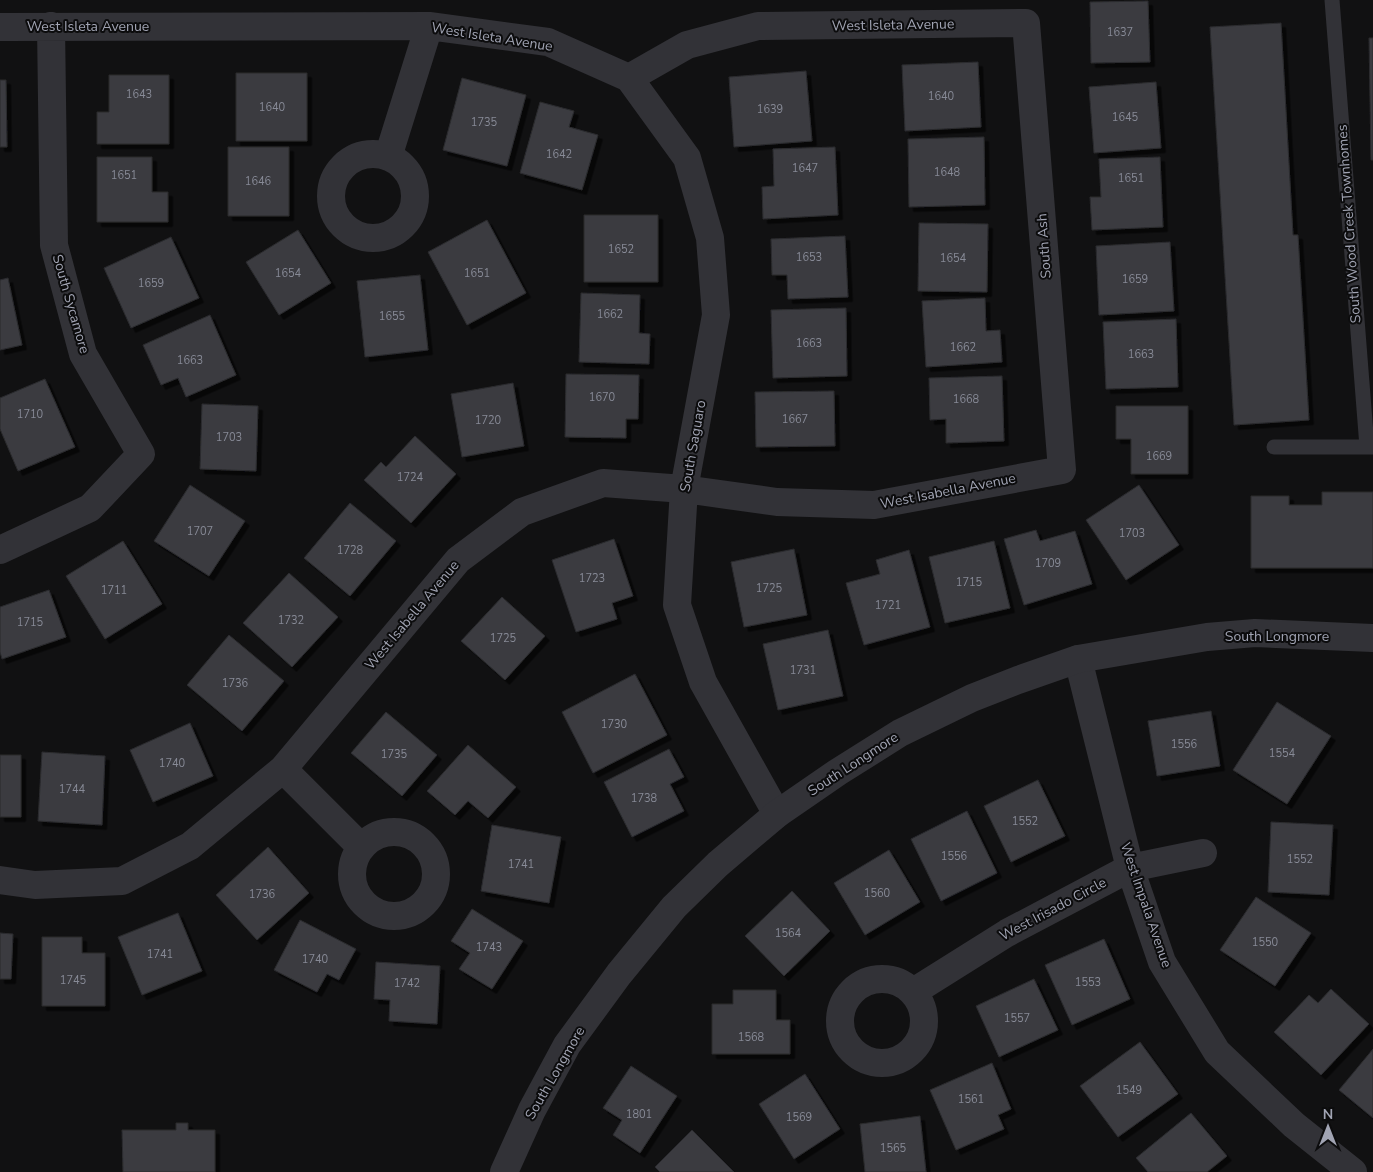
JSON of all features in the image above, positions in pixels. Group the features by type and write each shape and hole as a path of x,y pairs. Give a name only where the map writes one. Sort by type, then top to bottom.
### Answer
{"street":[{"name":"West Isleta Avenue","path":"0,27 429,26 548,42 629,78 687,45 758,26 1026,23"},
{"name":"South Ash","path":"1026,23 1062,470"},
{"name":"South Sycamore","path":"0,550 90,508 141,454 83,354 54,245 51,26"},
{"path":"388,157 429,26"},
{"name":"South Saguaro","path":"629,78 687,158 710,238 716,315 684,489 677,605 703,682 777,814"},
{"name":"West Isabella Avenue","path":"0,880 35,884 122,881 190,846 283,769 458,560 522,512 603,483 684,489 777,502 874,505 1062,470"},
{"name":"South Longmore","path":"504,1172 532,1110 568,1045 619,974 674,907 718,864 777,814 838,772 900,733 972,698 1078,659 1207,637 1255,633 1373,638"},
{"name":"West Impala Avenue","path":"1078,659 1130,868 1162,962 1217,1052 1294,1125 1352,1172"},
{"path":"283,769 361,847"},
{"name":"West Irisado Circle","path":"913,992 1007,932 1130,868 1203,853"}],"lane":[{"name":"South Wood Creek Townhomes","path":"1332,0 1370,447"},
{"path":"1274,447 1370,447"}],"building":[{"path":"1148,1 1150,62 1091,63 1090,2"},
{"path":"1281,23 1293,235 1298,235 1309,420 1234,425 1210,27"},
{"path":"1369,38 1373,38 1373,160 1371,160"},
{"path":"978,62 981,127 905,131 902,65"},
{"path":"806,71 812,141 734,147 729,77"},
{"path":"236,73 307,73 307,141 236,141"},
{"path":"109,75 169,75 169,144 97,144 97,112 109,112"},
{"path":"462,78 526,95 507,166 443,150"},
{"path":"0,80 6,80 7,147 0,147"},
{"path":"1156,82 1161,148 1094,153 1089,87"},
{"path":"540,102 574,111 569,127 598,135 582,190 520,173"},
{"path":"984,137 985,205 909,207 908,139"},
{"path":"228,147 289,147 289,216 228,216"},
{"path":"835,147 838,215 763,219 762,187 774,186 773,149"},
{"path":"97,157 152,157 152,192 168,192 168,222 97,222"},
{"path":"1160,157 1163,227 1092,230 1090,197 1101,197 1099,159"},
{"path":"584,215 658,215 658,282 584,282"},
{"path":"487,220 526,293 467,325 428,252"},
{"path":"919,223 988,224 987,292 918,291"},
{"path":"298,230 331,283 279,315 246,262"},
{"path":"845,236 848,297 788,299 787,275 772,275 771,239"},
{"path":"171,237 199,298 131,328 104,268"},
{"path":"1170,242 1174,311 1099,315 1096,246"},
{"path":"420,275 428,350 365,357 357,281"},
{"path":"8,278 22,345 0,350 0,280"},
{"path":"581,293 640,295 639,333 650,334 649,364 579,362"},
{"path":"985,298 986,331 1000,330 1002,362 926,367 922,301"},
{"path":"846,308 847,376 773,378 771,310"},
{"path":"210,315 236,375 186,397 178,378 161,385 143,345"},
{"path":"1176,319 1178,387 1106,389 1103,322"},
{"path":"566,374 639,375 638,419 626,419 626,438 565,437"},
{"path":"1002,376 1004,441 946,443 946,419 930,420 929,378"},
{"path":"45,379 75,447 18,471 0,429 0,398"},
{"path":"513,383 524,446 462,457 451,394"},
{"path":"834,391 835,446 756,447 755,392"},
{"path":"202,404 258,406 256,471 200,469"},
{"path":"1116,406 1188,406 1188,474 1131,474 1131,439 1116,439"},
{"path":"415,436 456,474 411,523 364,480 381,462 386,467"},
{"path":"190,485 245,521 209,576 154,541"},
{"path":"1139,485 1179,545 1126,580 1086,520"},
{"path":"1322,492 1373,492 1373,568 1251,568 1251,496 1289,496 1289,505 1322,505"},
{"path":"350,503 396,541 350,596 304,558"},
{"path":"1036,530 1040,541 1075,531 1092,584 1024,605 1004,539"},
{"path":"614,539 633,596 612,603 617,619 576,632 552,560"},
{"path":"123,541 162,604 105,639 66,576"},
{"path":"994,541 1010,608 945,623 929,557"},
{"path":"794,549 807,615 744,627 731,562"},
{"path":"909,550 930,627 864,645 846,583 880,574 876,560"},
{"path":"289,573 338,617 292,667 243,623"},
{"path":"49,590 66,637 2,659 0,652 0,607"},
{"path":"502,597 545,636 505,680 461,641"},
{"path":"828,630 843,696 778,710 763,644"},
{"path":"229,635 284,681 242,731 187,685"},
{"path":"635,674 667,735 593,773 562,712"},
{"path":"1277,702 1331,736 1287,804 1233,770"},
{"path":"1211,711 1220,766 1157,776 1148,721"},
{"path":"386,712 437,755 402,796 351,753"},
{"path":"190,723 213,776 153,802 130,750"},
{"path":"468,745 516,787 488,818 468,801 455,815 427,791"},
{"path":"669,749 684,777 670,784 684,811 632,837 604,782"},
{"path":"42,752 105,756 102,825 38,821"},
{"path":"0,755 21,755 21,817 0,817"},
{"path":"1038,780 1065,836 1011,862 984,806"},
{"path":"967,811 997,873 941,901 911,839"},
{"path":"1271,822 1333,825 1329,895 1268,892"},
{"path":"492,825 561,837 549,903 481,891"},
{"path":"268,847 309,893 257,940 216,895"},
{"path":"889,850 920,902 865,935 834,883"},
{"path":"792,891 830,931 784,976 745,936"},
{"path":"1256,897 1311,933 1275,986 1220,950"},
{"path":"472,909 523,941 492,989 459,969 470,953 451,941"},
{"path":"178,913 202,971 142,995 118,937"},
{"path":"300,920 356,949 339,980 327,974 317,992 274,970"},
{"path":"0,933 13,934 11,979 0,979"},
{"path":"42,937 82,937 82,953 105,953 105,1006 42,1006"},
{"path":"1104,939 1130,999 1072,1025 1045,965"},
{"path":"376,962 440,966 437,1024 389,1021 390,1000 374,999"},
{"path":"1034,979 1058,1030 999,1057 976,1006"},
{"path":"1331,989 1369,1024 1321,1075 1274,1032 1309,995 1318,1003"},
{"path":"733,990 776,990 776,1020 790,1020 790,1054 712,1054 712,1004 733,1004"},
{"path":"1140,1042 1178,1094 1118,1137 1080,1086"},
{"path":"1373,1049 1373,1118 1339,1090"},
{"path":"992,1063 1011,1109 998,1115 1004,1129 956,1150 930,1090"},
{"path":"631,1066 677,1096 640,1153 613,1135 622,1120 603,1108"},
{"path":"805,1074 840,1129 794,1159 759,1104"},
{"path":"1191,1113 1227,1156 1207,1172 1148,1172 1136,1158"},
{"path":"920,1116 926,1172 865,1172 860,1124"},
{"path":"176,1123 188,1123 188,1130 215,1130 215,1172 123,1172 122,1130 176,1130"},
{"path":"692,1130 734,1172 660,1172 655,1167"}]}
